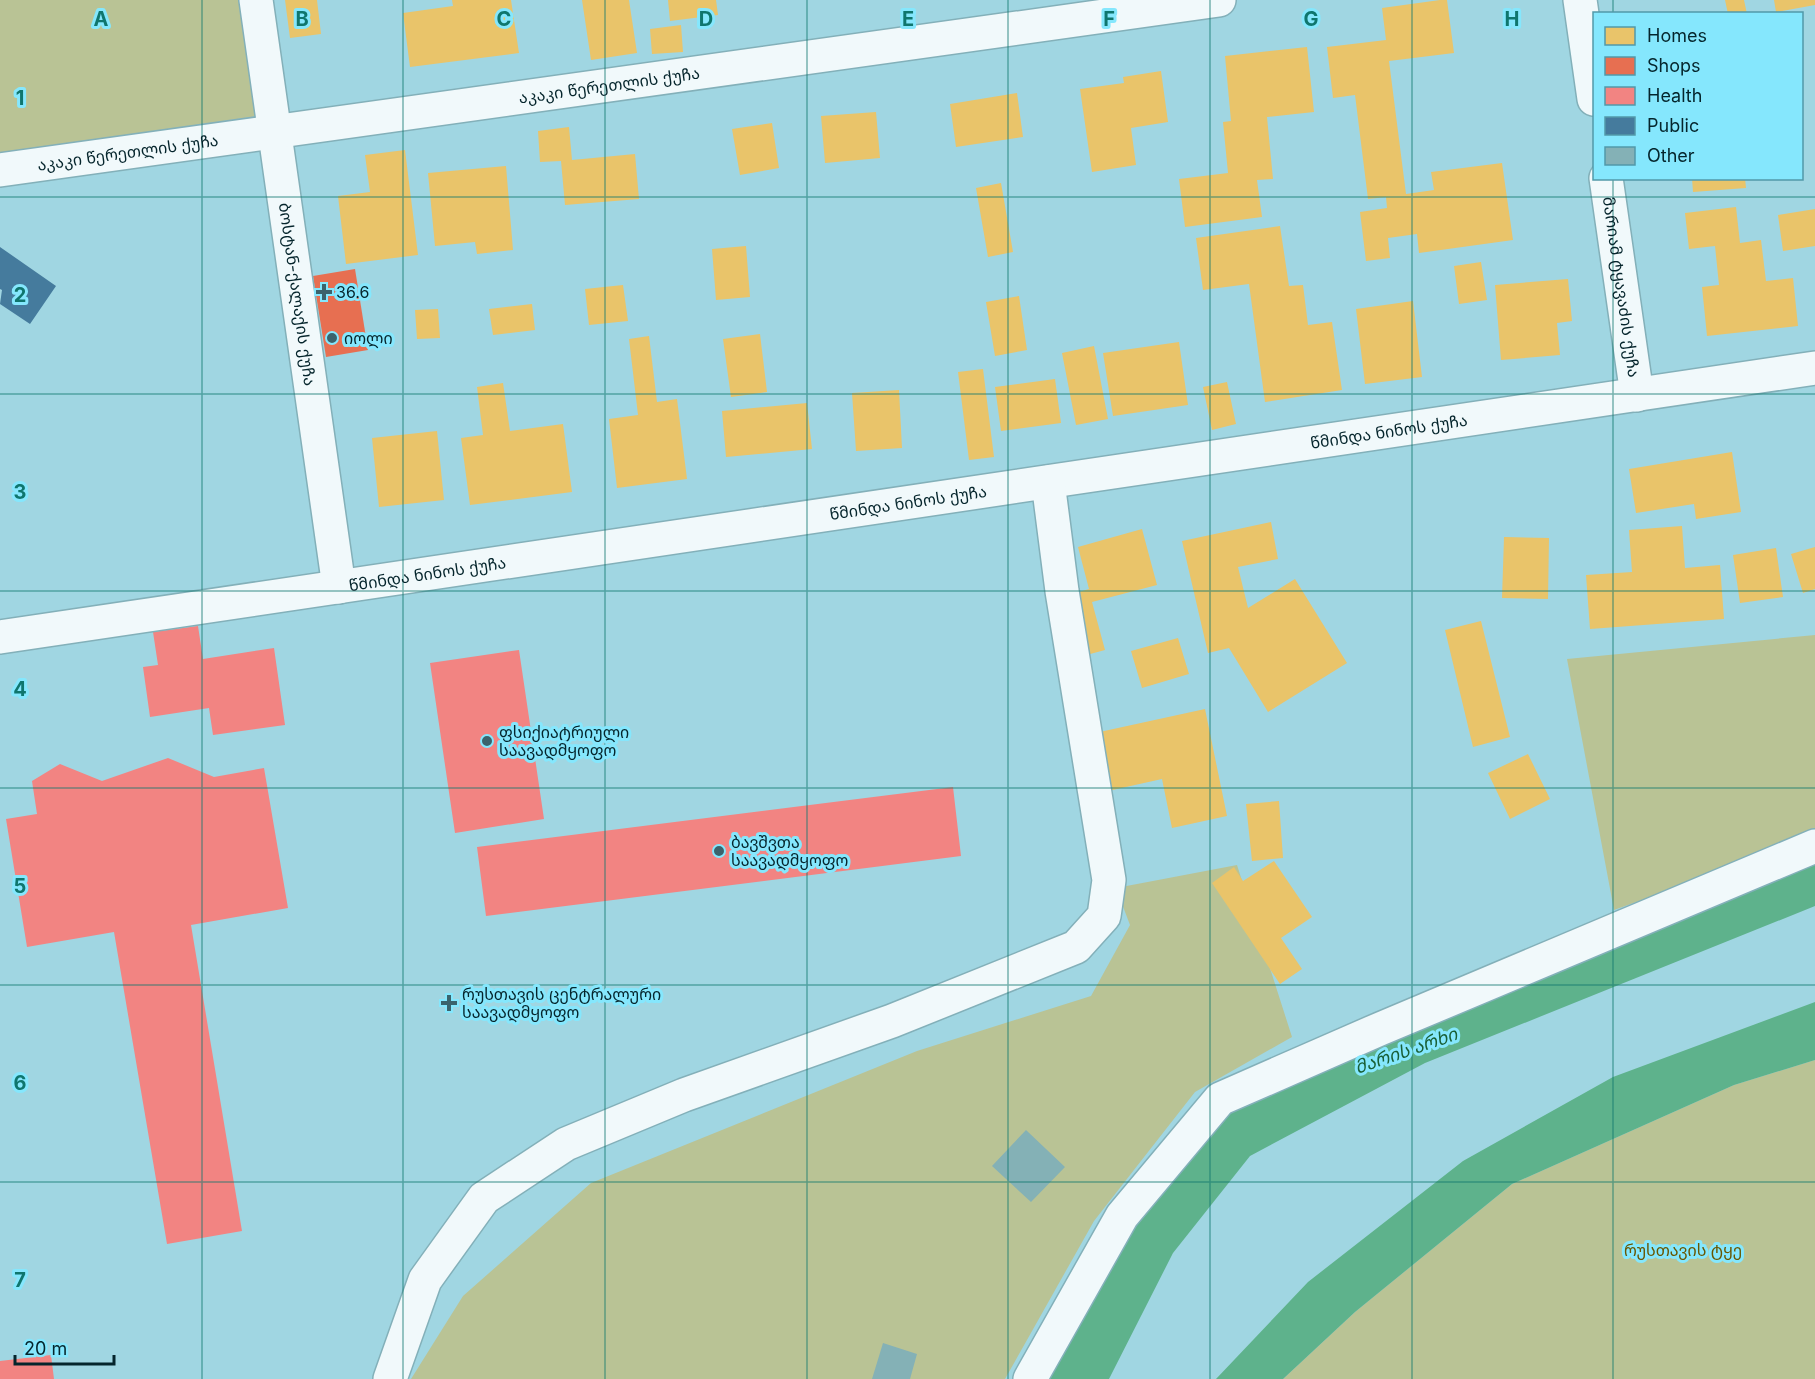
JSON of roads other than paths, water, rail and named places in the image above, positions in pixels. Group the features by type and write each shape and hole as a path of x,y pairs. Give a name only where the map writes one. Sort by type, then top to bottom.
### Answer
{"street":[{"name":"ბოსტან-ქალაქის ქუჩა","path":"256,0 339,587"},
{"name":"აკაკი წერეთლის ქუჩა","path":"0,170 1219,0"},
{"path":"1580,0 1593,92"},
{"name":"მარიამ ტყავაძის ქუჩა","path":"1606,180 1637,395"},
{"name":"წმინდა ნინოს ქუჩა","path":"0,637 1815,368"},
{"path":"390,1379 425,1280 484,1197 566,1144 684,1095 892,1021 1076,947 1104,916 1109,880 1062,591 1048,482"},
{"path":"1030,1379 1122,1216 1220,1100 1380,1029 1815,846"}],"water":[{"name":"მარის არხი","path":"1815,861 1815,906 1425,1063 1250,1156 1173,1253 1109,1379 1046,1379 1130,1234 1227,1114 1412,1024"},
{"path":"1815,1002 1815,1060 1734,1085 1512,1184 1355,1312 1283,1379 1216,1379 1308,1282 1463,1161 1613,1077"}],"place":[{"name":"36.6","path":"324,292"},
{"name":"იოლი","path":"332,338"},
{"name":"ფსიქიატრიული საავადმყოფო","path":"487,741"},
{"name":"ბავშვთა საავადმყოფო","path":"719,851"},
{"name":"რუსთავის ცენტრალური საავადმყოფო","path":"449,1003"}],"park label":[{"name":"რუსთავის ტყე","path":"1683,1250"}]}
